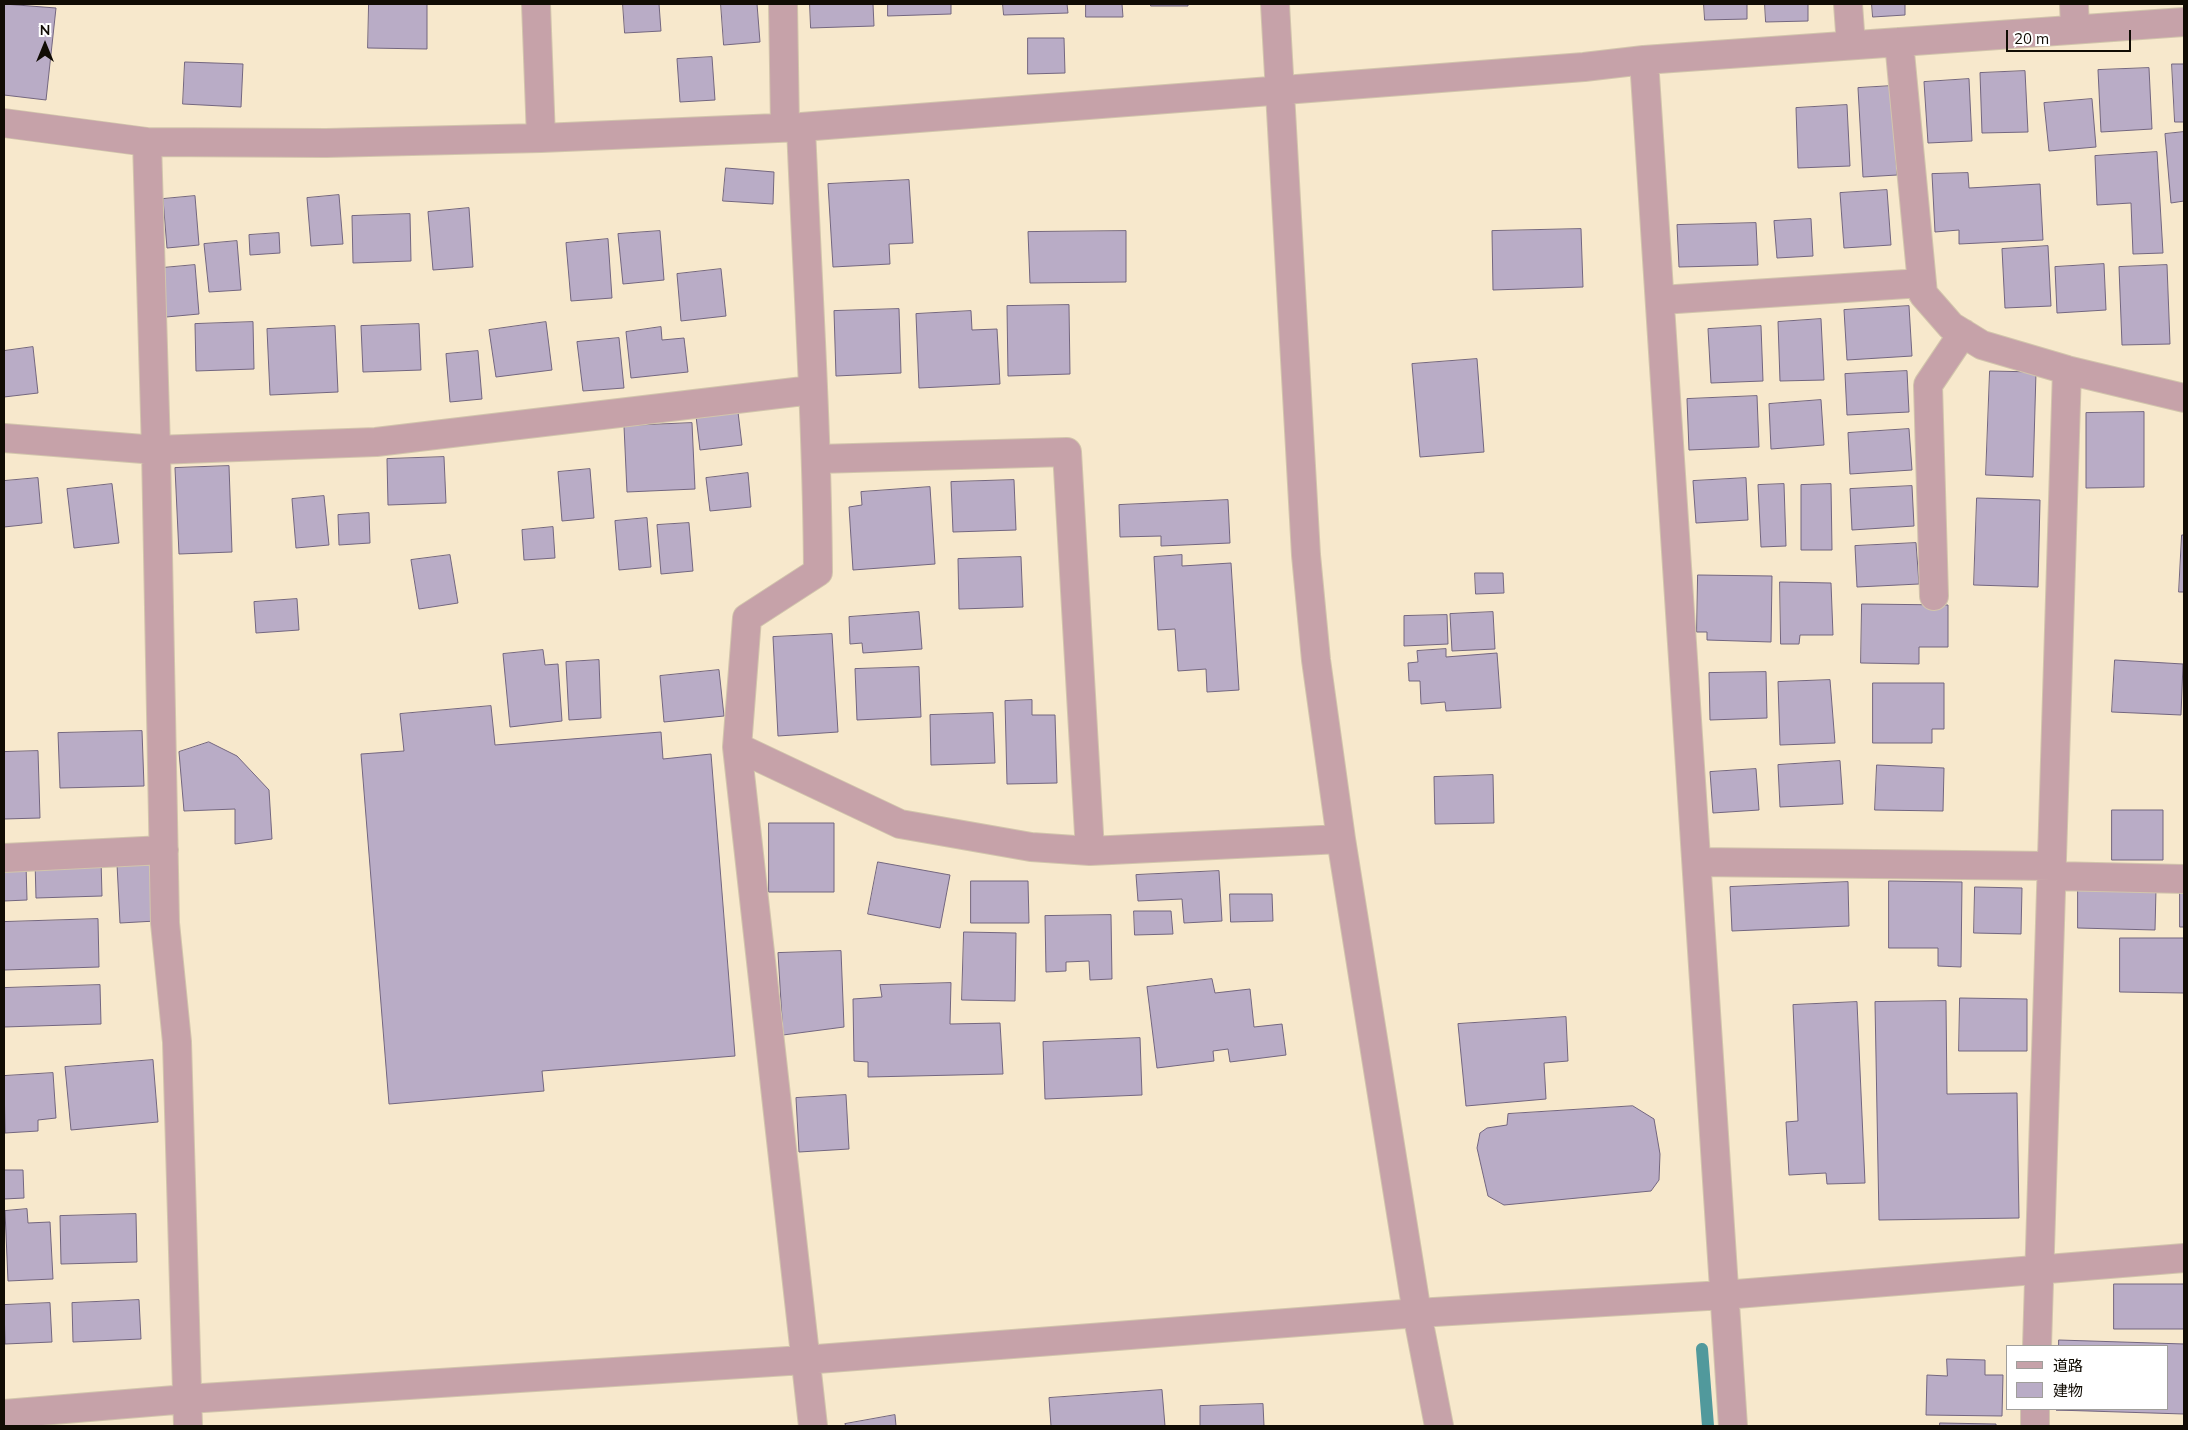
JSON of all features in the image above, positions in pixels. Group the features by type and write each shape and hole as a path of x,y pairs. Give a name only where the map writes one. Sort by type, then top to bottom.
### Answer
{"street":[{"path":"536,4 540,138"},
{"path":"783,4 818,459 818,572 747,618 736,747 804,1360 813,1426"},
{"path":"1275,4 1306,555 1316,660 1341,838 1417,1313 1439,1426"},
{"path":"1848,4 1851,44"},
{"path":"4,123 147,142 326,143 540,138 793,127 1279,88 1584,67 1644,60 1851,44 1899,42 2075,16 2184,22"},
{"path":"1899,42 1923,294 1951,326 1982,345 2067,370 2184,398"},
{"path":"1644,60 1733,1426"},
{"path":"147,142 156,450 165,924 177,1042 188,1426"},
{"path":"1660,300 1922,282"},
{"path":"1934,596 1928,385 1963,333"},
{"path":"2037,1345 2067,370"},
{"path":"4,438 156,450 376,442 812,390"},
{"path":"818,459 1067,452 1090,851"},
{"path":"736,747 900,824 1031,847 1090,851 1341,838"},
{"path":"4,858 164,850"},
{"path":"1697,862 2052,871 2184,879"},
{"path":"4,1414 187,1399 804,1360 1417,1313 1724,1295 2040,1268 2184,1258"},
{"path":"2035,1410 2035,1426"}],"building":[{"path":"4,4 56,8 46,100 4,95"},
{"path":"369,4 427,4 427,49 368,48"},
{"path":"623,4 659,4 661,31 625,33"},
{"path":"721,4 757,4 760,42 724,45"},
{"path":"810,4 873,4 874,26 811,28"},
{"path":"888,4 951,4 951,14 888,16"},
{"path":"1003,4 1067,4 1068,13 1004,15"},
{"path":"1086,4 1122,4 1123,17 1086,17"},
{"path":"1151,4 1188,4 1188,6 1151,6"},
{"path":"1704,4 1747,4 1747,19 1705,20"},
{"path":"1765,4 1808,4 1808,21 1766,22"},
{"path":"1872,4 1905,4 1905,15 1873,17"},
{"path":"1028,38 1064,38 1065,73 1028,74"},
{"path":"712,57 715,100 680,102 677,59"},
{"path":"185,62 243,64 241,107 183,104"},
{"path":"2172,64 2184,64 2184,122 2175,122"},
{"path":"2149,68 2152,129 2101,132 2098,70"},
{"path":"2025,71 2028,132 1982,133 1980,73"},
{"path":"1969,79 1972,141 1928,143 1924,82"},
{"path":"1892,86 1897,175 1863,177 1858,88"},
{"path":"2092,99 2096,147 2049,151 2044,103"},
{"path":"1847,105 1850,166 1798,168 1796,108"},
{"path":"2184,132 2184,201 2171,203 2165,134"},
{"path":"2157,152 2163,253 2133,254 2131,203 2097,205 2095,156"},
{"path":"726,168 774,172 773,204 723,201"},
{"path":"1968,173 1969,188 2040,184 2043,240 1959,244 1959,230 1935,232 1932,174"},
{"path":"909,180 913,243 889,244 890,264 833,267 828,184"},
{"path":"1887,190 1891,245 1844,248 1840,193"},
{"path":"339,195 343,244 311,246 307,198"},
{"path":"195,196 199,245 167,248 163,199"},
{"path":"469,208 473,267 433,270 428,212"},
{"path":"410,214 411,261 353,263 352,216"},
{"path":"1811,219 1813,256 1777,258 1774,221"},
{"path":"1756,223 1758,265 1679,267 1677,225"},
{"path":"1581,229 1583,287 1493,290 1492,231"},
{"path":"660,231 664,280 623,284 618,234"},
{"path":"1126,231 1126,282 1030,283 1028,232"},
{"path":"279,233 280,253 250,255 249,235"},
{"path":"608,239 612,298 571,301 566,243"},
{"path":"237,241 241,290 209,292 204,244"},
{"path":"2048,246 2051,306 2005,308 2002,249"},
{"path":"2104,264 2106,310 2057,313 2055,267"},
{"path":"195,265 199,314 166,317 162,268"},
{"path":"2167,265 2170,344 2122,345 2119,267"},
{"path":"721,269 726,316 681,321 677,274"},
{"path":"1069,305 1070,374 1008,376 1007,306"},
{"path":"1909,306 1912,356 1847,360 1844,310"},
{"path":"899,309 901,373 836,376 834,311"},
{"path":"971,311 972,330 997,329 1000,384 919,388 916,314"},
{"path":"1821,319 1824,380 1780,381 1778,322"},
{"path":"253,322 254,369 196,371 195,324"},
{"path":"546,322 552,370 496,377 489,330"},
{"path":"419,324 421,370 363,372 361,326"},
{"path":"335,326 338,392 270,395 267,329"},
{"path":"1761,326 1763,381 1711,383 1708,329"},
{"path":"661,327 662,340 684,338 688,372 631,378 626,332"},
{"path":"619,338 624,388 583,391 577,342"},
{"path":"33,347 38,393 4,397 4,351"},
{"path":"478,351 482,399 450,402 446,354"},
{"path":"1477,359 1484,452 1420,457 1412,364"},
{"path":"1907,371 1909,412 1847,415 1845,374"},
{"path":"1990,371 2036,372 2033,477 1986,475"},
{"path":"1757,396 1759,447 1689,450 1687,399"},
{"path":"1821,400 1824,445 1771,449 1769,404"},
{"path":"738,412 742,445 700,450 696,416"},
{"path":"2144,412 2144,487 2086,488 2086,413"},
{"path":"692,423 695,489 627,492 624,426"},
{"path":"1909,429 1912,470 1850,474 1848,433"},
{"path":"444,457 446,503 388,505 387,459"},
{"path":"229,466 232,552 179,554 175,468"},
{"path":"590,469 594,518 562,521 558,472"},
{"path":"748,473 751,507 710,511 706,478"},
{"path":"38,478 42,523 4,527 4,481"},
{"path":"1746,478 1748,520 1696,523 1693,481"},
{"path":"1014,480 1016,530 953,532 951,482"},
{"path":"112,484 119,543 74,548 67,489"},
{"path":"1784,484 1786,546 1761,547 1758,485"},
{"path":"1831,484 1832,550 1801,550 1801,485"},
{"path":"1912,486 1914,526 1852,530 1850,489"},
{"path":"930,487 935,564 853,570 849,507 862,505 861,492"},
{"path":"324,496 329,545 296,548 292,499"},
{"path":"1977,498 2040,500 2038,587 1974,585"},
{"path":"1228,500 1230,543 1161,546 1161,536 1120,537 1119,505"},
{"path":"369,513 370,543 339,545 338,515"},
{"path":"647,518 651,567 619,570 615,521"},
{"path":"689,523 693,571 661,574 657,525"},
{"path":"553,527 555,558 524,560 522,530"},
{"path":"2182,535 2184,535 2184,592 2179,592"},
{"path":"1916,543 1919,584 1857,587 1855,546"},
{"path":"450,555 458,603 419,609 411,560"},
{"path":"1182,555 1182,566 1231,563 1239,690 1207,692 1206,669 1178,671 1175,629 1158,630 1154,557"},
{"path":"1021,557 1023,607 959,609 958,559"},
{"path":"1475,573 1503,573 1504,593 1476,594"},
{"path":"1698,575 1772,576 1771,642 1707,640 1707,632 1697,632"},
{"path":"1780,582 1831,583 1833,635 1800,635 1799,644 1781,644"},
{"path":"297,599 299,630 256,633 254,602"},
{"path":"1862,604 1948,605 1948,647 1919,647 1919,664 1861,663"},
{"path":"919,612 922,649 863,653 862,643 850,644 849,617"},
{"path":"1493,612 1495,649 1452,651 1450,614"},
{"path":"1447,615 1448,644 1404,646 1404,616"},
{"path":"832,634 838,732 778,736 773,637"},
{"path":"1446,649 1446,657 1497,653 1501,708 1446,711 1445,702 1421,704 1420,681 1409,681 1408,663 1418,662 1417,651"},
{"path":"543,650 545,665 558,664 562,721 510,727 503,654"},
{"path":"599,660 601,718 569,720 566,662"},
{"path":"2115,660 2183,664 2181,715 2112,712"},
{"path":"919,667 921,717 857,720 855,669"},
{"path":"719,670 724,716 664,722 660,676"},
{"path":"1766,672 1767,718 1710,720 1709,673"},
{"path":"1830,680 1835,743 1780,745 1778,682"},
{"path":"1873,683 1944,683 1944,729 1932,729 1932,743 1873,743"},
{"path":"1032,700 1032,715 1055,715 1057,783 1007,784 1005,701"},
{"path":"491,706 495,745 661,732 663,759 711,754 735,1056 542,1071 544,1091 389,1104 361,754 404,751 400,714"},
{"path":"993,713 995,763 931,765 930,715"},
{"path":"142,731 144,786 60,788 58,733"},
{"path":"209,742 237,756 269,790 272,839 235,844 235,809 184,811 179,752"},
{"path":"38,751 40,818 4,819 4,752"},
{"path":"1840,761 1843,804 1780,807 1778,765"},
{"path":"1877,765 1944,768 1943,811 1875,810"},
{"path":"1756,769 1759,810 1713,813 1710,772"},
{"path":"1493,775 1494,823 1435,824 1434,777"},
{"path":"2112,810 2163,810 2163,860 2112,860"},
{"path":"769,823 834,823 834,892 769,892"},
{"path":"101,859 102,896 36,898 35,860"},
{"path":"153,862 156,921 120,923 117,864"},
{"path":"878,862 950,875 940,928 868,914"},
{"path":"4,864 26,864 27,900 4,901"},
{"path":"1219,871 1222,921 1184,923 1182,899 1138,901 1136,875"},
{"path":"971,881 1028,881 1029,923 971,923"},
{"path":"1889,881 1962,882 1961,967 1938,966 1938,948 1889,948"},
{"path":"1848,882 1849,926 1732,931 1730,887"},
{"path":"1975,887 2022,888 2021,934 1974,933"},
{"path":"2078,888 2156,889 2155,930 2078,928"},
{"path":"2180,891 2184,891 2184,927 2180,927"},
{"path":"1230,894 1272,894 1273,921 1231,922"},
{"path":"1134,911 1171,911 1173,934 1135,935"},
{"path":"1111,915 1112,979 1090,980 1089,961 1066,962 1066,971 1046,972 1045,916"},
{"path":"98,919 99,967 4,970 4,922"},
{"path":"964,932 1016,933 1015,1001 962,1000"},
{"path":"2120,938 2184,938 2184,993 2120,992"},
{"path":"841,951 844,1027 783,1035 778,953"},
{"path":"1212,979 1215,993 1250,989 1254,1027 1282,1024 1286,1055 1230,1062 1228,1049 1213,1051 1214,1061 1157,1068 1147,987"},
{"path":"951,983 950,1024 1000,1023 1003,1074 868,1077 868,1062 854,1061 853,999 882,997 880,985"},
{"path":"100,985 101,1024 4,1027 4,988"},
{"path":"1960,998 2027,999 2027,1051 1959,1051"},
{"path":"1946,1001 1947,1094 2017,1093 2019,1218 1879,1220 1875,1002"},
{"path":"1857,1002 1865,1183 1827,1184 1826,1173 1789,1175 1786,1122 1798,1121 1793,1005"},
{"path":"1566,1017 1568,1061 1544,1063 1546,1099 1466,1106 1458,1024"},
{"path":"1140,1038 1142,1095 1045,1099 1043,1042"},
{"path":"153,1060 158,1122 71,1130 65,1067"},
{"path":"53,1073 56,1118 38,1120 38,1131 5,1133 4,1076"},
{"path":"846,1095 849,1149 799,1152 796,1098"},
{"path":"1633,1106 1654,1119 1660,1154 1659,1180 1651,1191 1504,1205 1488,1196 1477,1148 1480,1133 1487,1128 1507,1125 1508,1114"},
{"path":"4,1170 23,1170 24,1198 4,1199"},
{"path":"27,1209 28,1223 50,1222 53,1279 8,1281 5,1211"},
{"path":"136,1214 137,1262 61,1264 60,1216"},
{"path":"2114,1284 2184,1284 2184,1329 2114,1329"},
{"path":"139,1300 141,1339 73,1342 72,1303"},
{"path":"50,1303 52,1342 5,1344 4,1305"},
{"path":"2059,1340 2184,1344 2184,1414 2056,1410 2168,1410 2168,1345 2059,1345"},
{"path":"1947,1359 1985,1360 1985,1375 2003,1375 2002,1416 1926,1415 1927,1375 1947,1376"},
{"path":"1162,1390 1165,1426 1051,1426 1049,1398"},
{"path":"1263,1404 1264,1426 1200,1426 1200,1406"},
{"path":"895,1415 896,1426 846,1426 845,1424"},
{"path":"1940,1423 1996,1424 1996,1426 1940,1426"}],"waterway":[{"path":"1702,1349 1708,1426"}]}
